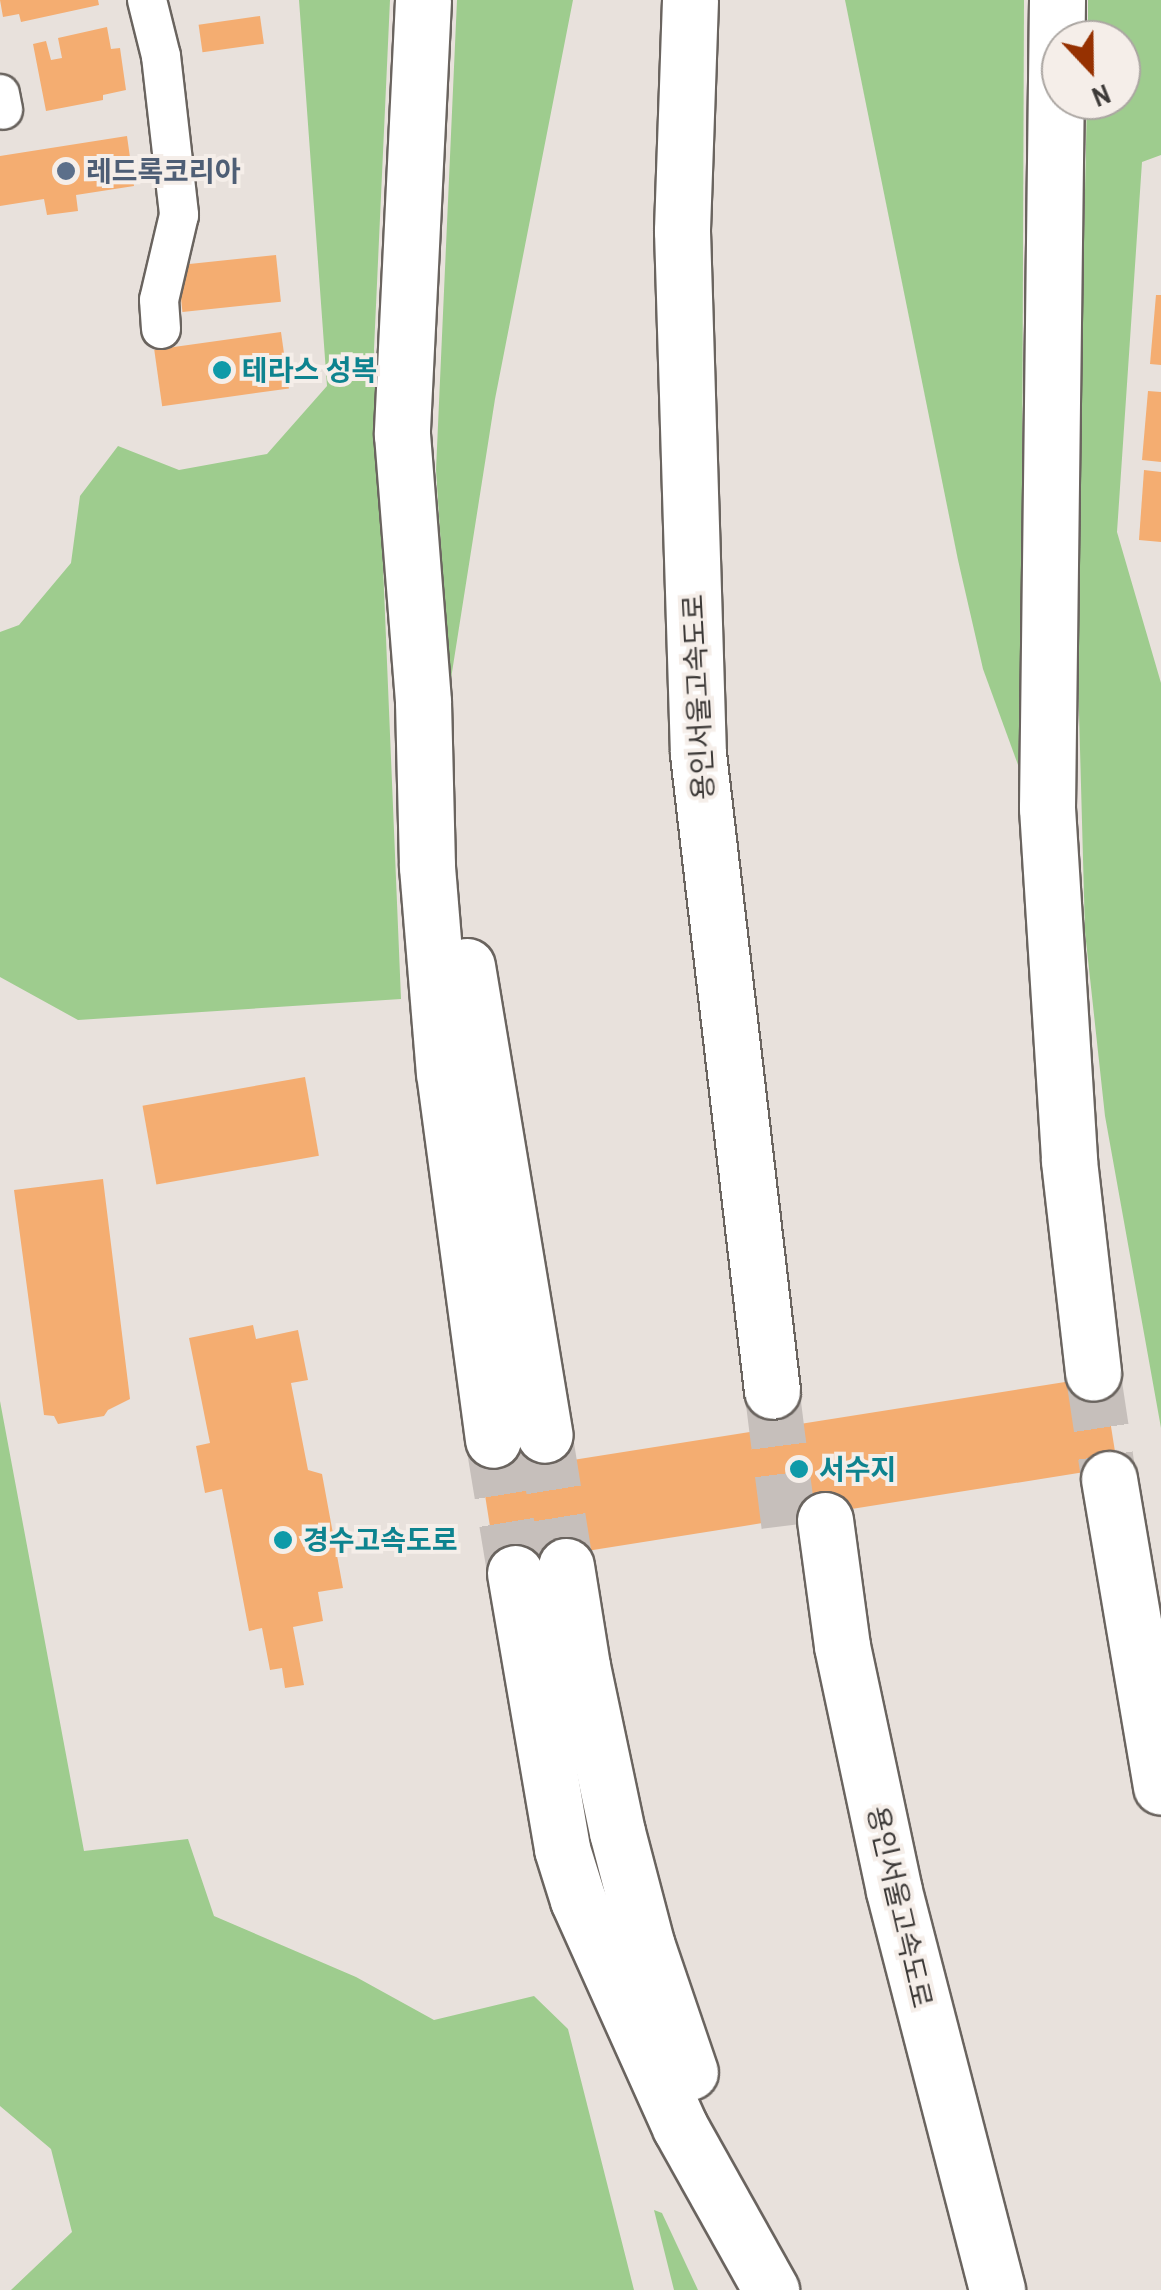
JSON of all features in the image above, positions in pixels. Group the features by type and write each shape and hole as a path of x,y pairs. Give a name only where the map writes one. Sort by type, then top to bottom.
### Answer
{"highway":[{"path":"423,0 402,434 424,702 427,867 444,1072 519,1438"},
{"name":"용인서울고속도로","path":"690,0 682,231 698,754 789,1390 783,1223 737,764 723,536 716,282 718,0"},
{"path":"1055,0 1047,808 1069,1162 1094,1372"},
{"path":"1109,1479 1161,1786"},
{"name":"용인서울고속도로","path":"963,2290 879,1972 798,1598 807,1522 842,1646 894,1892 997,2290"},
{"path":"540,1569 582,1666 648,1946 716,2146 772,2290"}],"street":[{"path":"147,0 161,56 180,215 159,300 161,328"}],"green space":[{"path":"299,0 390,0 374,349 401,999 78,1020 0,977 0,632 19,625 71,563 80,496 118,446 179,470 267,454 327,386"},
{"path":"457,0 573,0 495,399 450,685 436,470"},
{"path":"845,0 1024,0 1021,773 983,669 958,560"},
{"path":"1088,0 1161,0 1161,155 1142,162 1117,532 1161,683 1161,1428 1105,1116 1085,932 1076,602 1087,120 1141,120 1141,20 1088,20"},
{"path":"0,1401 84,1851 188,1839 214,1916 356,1977 434,2020 534,1996 568,2029 634,2290 11,2290 72,2232 51,2149 0,2106"},
{"path":"654,2210 662,2213 698,2290 674,2290"}],"building":[{"path":"0,0 98,0 99,5 21,22 19,14 3,17"},
{"path":"260,16 264,44 203,52 199,25"},
{"path":"107,27 111,49 120,48 126,90 103,95 103,100 46,111 33,44 46,41 51,60 62,58 58,38"},
{"name":"레드록코리아","path":"127,136 134,186 76,195 78,211 47,215 44,199 0,206 0,156"},
{"name":"테라스 성복","path":"276,255 281,302 182,312 178,265"},
{"path":"1156,295 1161,295 1161,365 1150,364"},
{"name":"테라스 성복","path":"281,332 289,388 162,406 154,350"},
{"path":"1148,391 1161,392 1161,462 1142,460"},
{"path":"1144,470 1161,472 1161,542 1139,540"},
{"path":"305,1077 319,1156 156,1184 143,1106"},
{"path":"103,1179 130,1399 104,1416 58,1424 54,1416 44,1415 14,1190"},
{"name":"경수고속도로","path":"253,1325 256,1339 298,1330 308,1380 291,1383 308,1470 322,1474 343,1588 318,1592 323,1621 293,1627 304,1685 285,1688 282,1668 270,1670 262,1628 249,1631 222,1489 205,1493 196,1446 210,1443 189,1338"},
{"name":"서수지","path":"1103,1376 1117,1467 496,1565 482,1474"}],"tunnel":[{"path":"1093,1373 1109,1479"},
{"path":"772,1391 789,1525"},
{"path":"545,1435 566,1566"},
{"path":"493,1440 515,1573"}],"place":[{"name":"레드록코리아","path":"66,171"},
{"name":"테라스 성복","path":"222,370"},
{"name":"서수지","path":"799,1469"},
{"name":"경수고속도로","path":"283,1540"}]}
